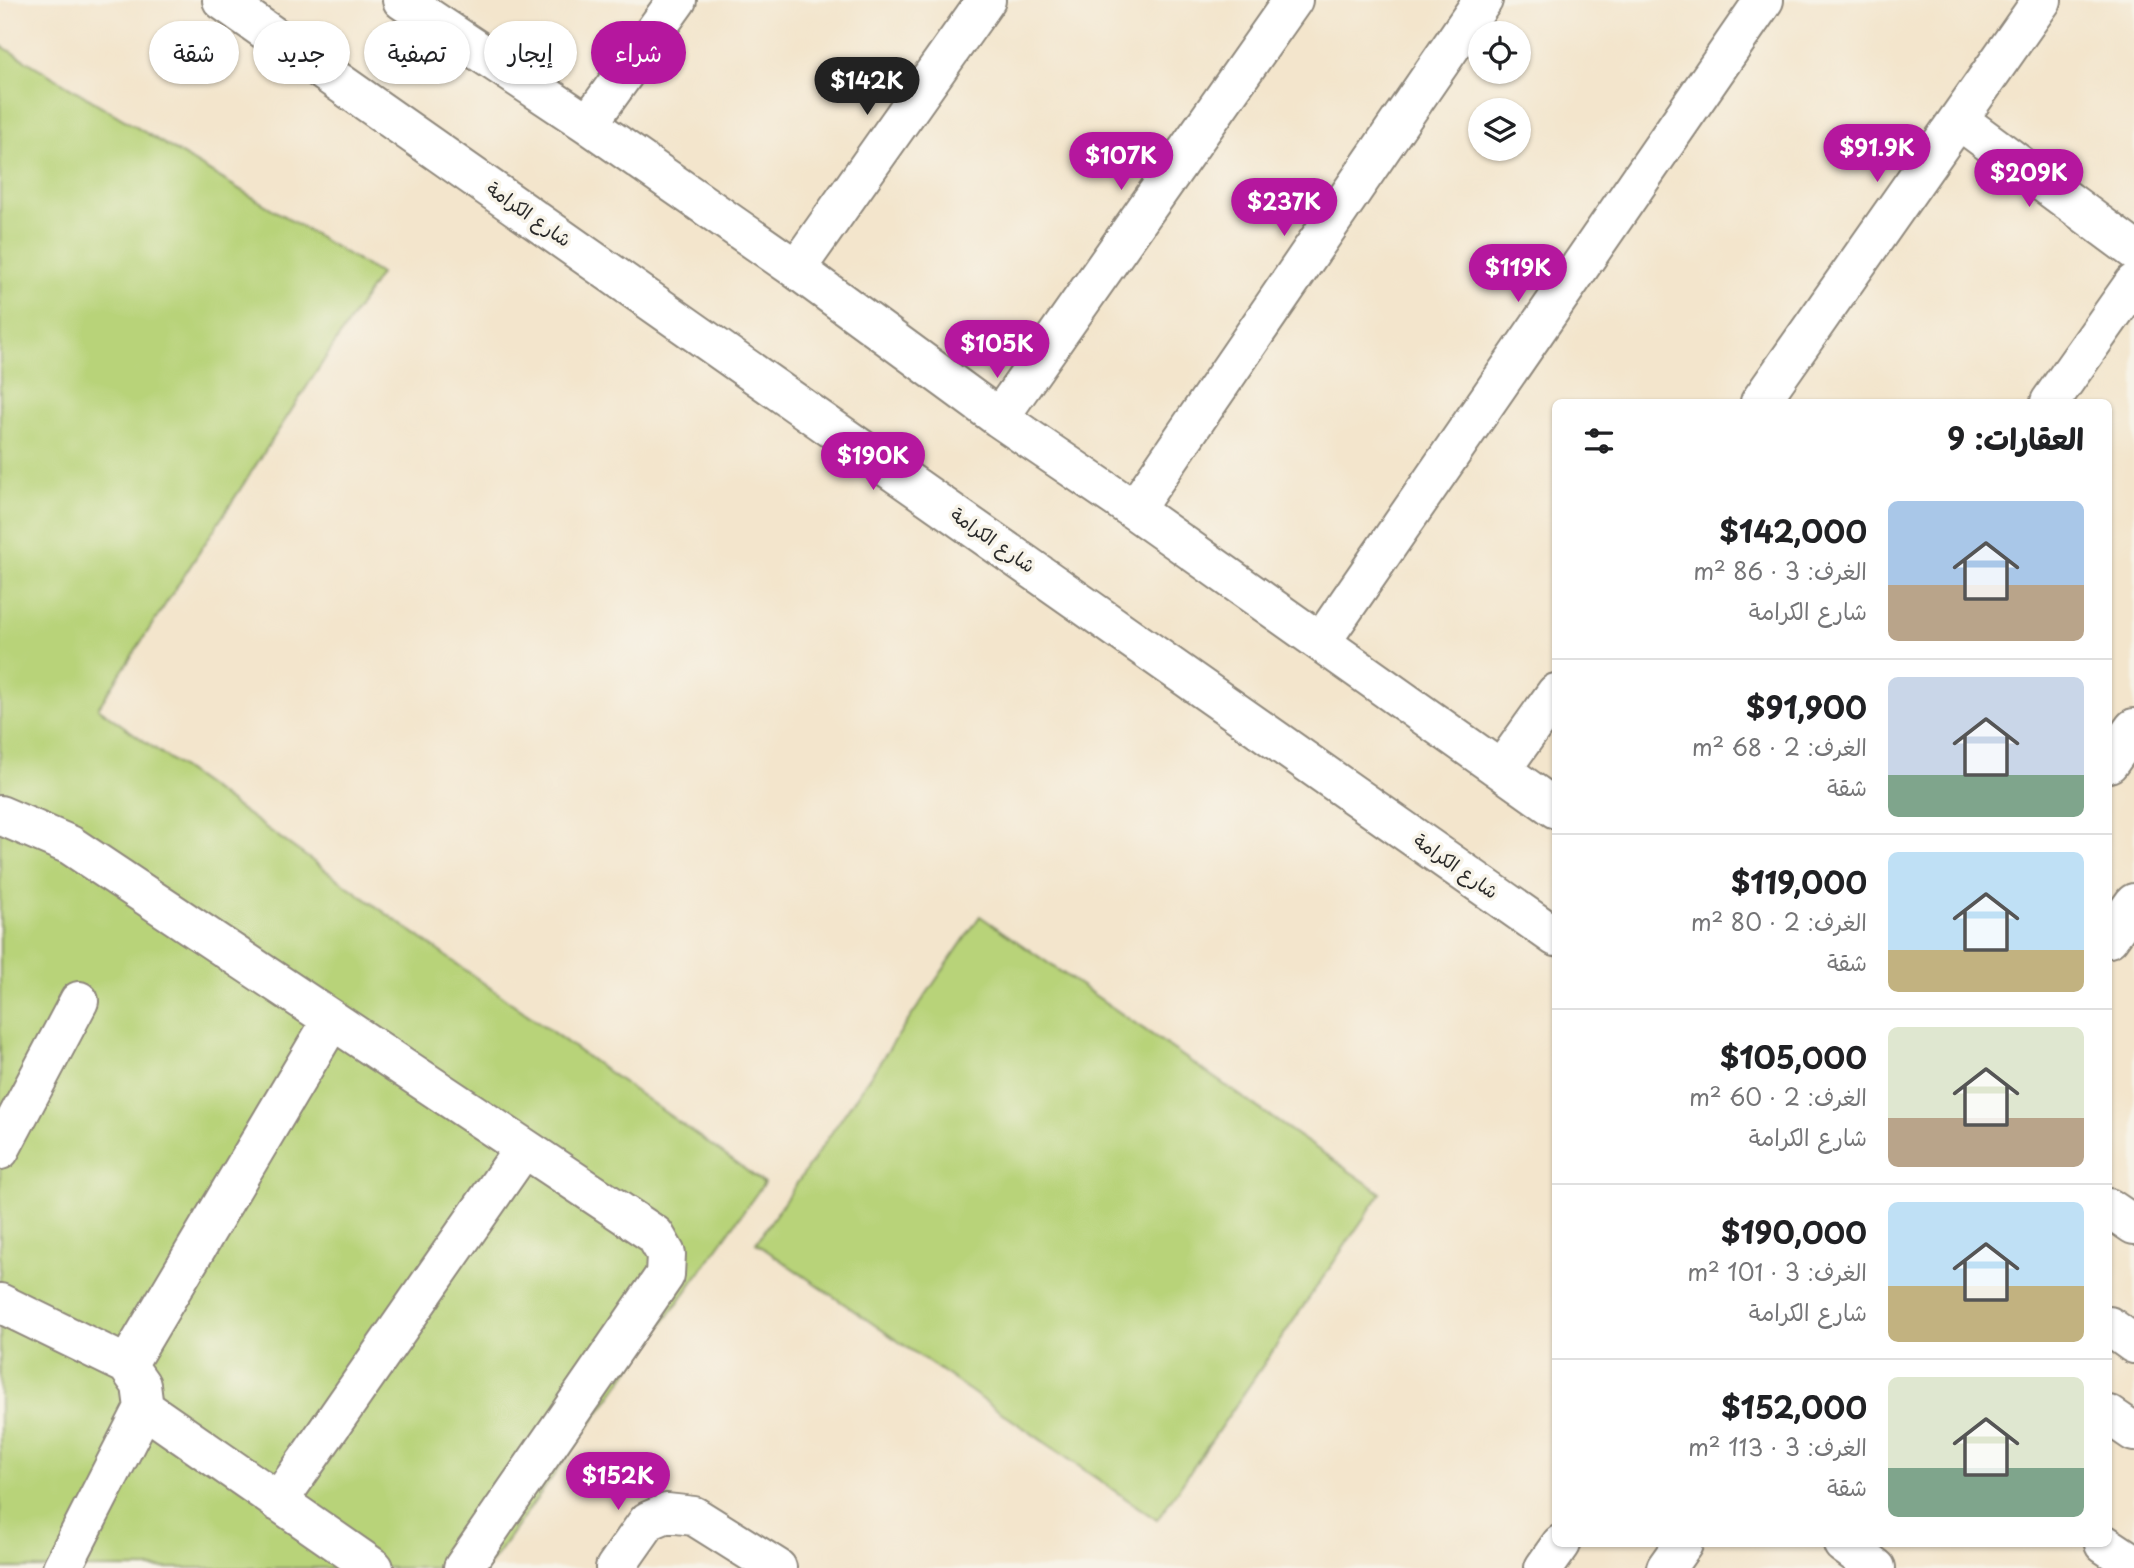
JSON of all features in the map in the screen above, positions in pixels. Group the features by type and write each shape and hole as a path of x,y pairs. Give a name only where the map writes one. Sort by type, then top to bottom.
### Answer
{"street":[{"name":"شارع الكرامة","path":"222,0 1552,933"},
{"path":"402,0 588,124 796,269 999,418 1134,510 1552,806"},
{"path":"588,124 677,0"},
{"path":"796,269 986,0"},
{"path":"999,418 1293,0"},
{"path":"1134,510 1483,0"},
{"path":"1321,642 1764,0"},
{"path":"1762,399 2042,0"},
{"path":"1959,120 2134,250"},
{"path":"2052,399 2134,284"},
{"path":"1502,770 1552,699"},
{"path":"2112,760 2134,728"},
{"path":"0,815 70,845 655,1235 666,1254 665,1275 463,1568"},
{"path":"2112,935 2134,903"},
{"path":"0,1150 79,1001"},
{"path":"127,1365 332,1020"},
{"path":"278,1502 524,1148"},
{"path":"2112,1210 2134,1225"},
{"path":"0,1303 127,1365 141,1385 144,1408 62,1568"},
{"path":"2112,1328 2134,1344"},
{"path":"144,1408 374,1568"},
{"path":"2112,1417 2134,1432"},
{"path":"615,1568 648,1521 667,1513 694,1516 777,1568"},
{"path":"1544,1568 1559,1547"},
{"path":"1666,1568 1681,1547"},
{"path":"1847,1547 1876,1568"},
{"path":"2108,1547 2134,1564"}],"green space":[{"path":"0,45 380,274 98,708 764,1183 487,1568 0,1568"},
{"path":"980,916 1381,1193 1157,1520 756,1243"}]}
